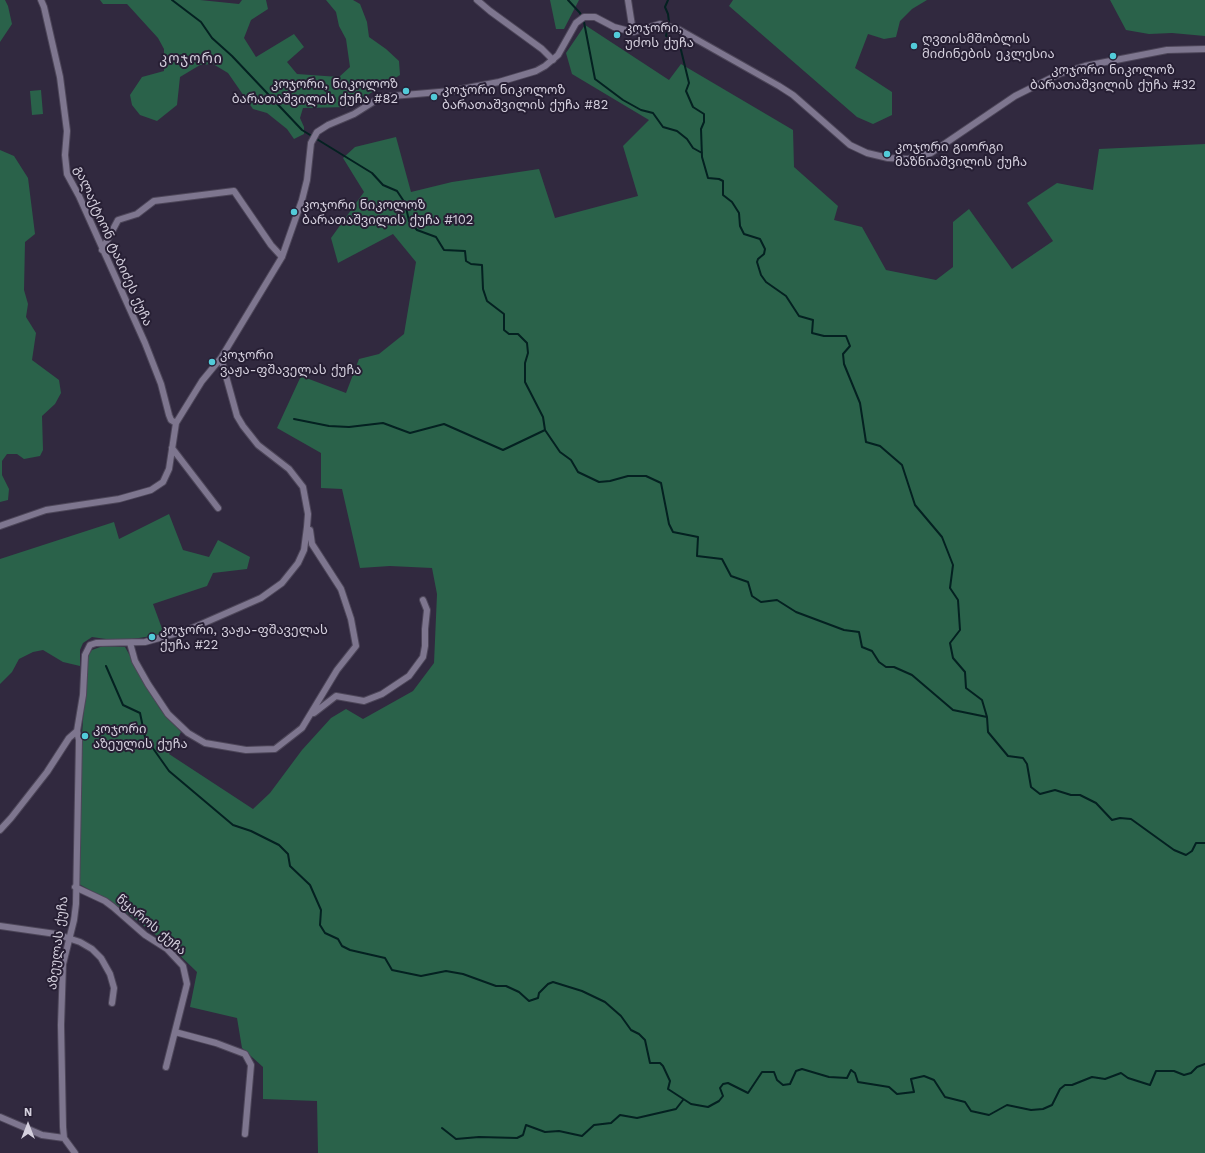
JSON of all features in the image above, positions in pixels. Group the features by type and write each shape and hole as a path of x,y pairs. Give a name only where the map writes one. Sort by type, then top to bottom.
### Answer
{"street":[{"name":"გალაქტიონ ტაბიძეს ქუჩა","path":"41,0 44,7 60,77 67,131 65,155 66,169 147,350 161,384 169,415 176,424"},
{"path":"477,0 542,49 553,60"},
{"path":"628,0 633,32"},
{"path":"0,526 46,510 119,498 151,490 163,482 169,469 176,424 202,381 221,358 282,257 302,200 307,180 311,143 317,132 328,125 354,114 381,97 451,91 499,82 536,71 553,60 576,22 588,16 595,17 618,29 633,32 660,24 678,29 779,86 793,95 850,145 867,153 888,158 908,159 932,153 1015,96 1059,74 1085,66 1167,50 1205,48"},
{"path":"102,250 118,220 136,214 154,201 234,191 271,245 282,257"},
{"path":"130,643 135,661 168,714 188,733 205,742 246,750 275,749 302,728 337,670 356,646 351,619 341,589 312,544 310,523 303,487 288,469 248,435 237,416 221,358"},
{"path":"172,448 218,508"},
{"name":"აზეულას ქუჩა","path":"64,1138 60,1025 63,964 74,920 79,740 77,731 83,695 85,655 87,649 96,643 130,643 164,638 188,630 244,606 271,591 282,583 298,563 304,550 308,514"},
{"path":"311,715 336,696 364,701 382,694 410,676 423,657 425,646 424,629 427,610 423,600"},
{"path":"0,830 47,772 69,738 77,731"},
{"name":"წყაროს ქუჩა","path":"75,887 105,901 145,936 167,950 183,966 188,984 166,1067"},
{"path":"0,926 56,934 86,946 101,958 110,974 114,988 112,1003"},
{"path":"175,1032 216,1043 246,1054 251,1065 245,1134"},
{"path":"0,1117 42,1135 64,1138 75,1153"}],"green space":[{"path":"0,0 5,0 8,6 12,24 0,42"},
{"path":"100,0 200,0 239,4 242,0 266,0 268,9 251,20 244,38 256,57 294,34 304,47 287,62 297,74 339,77 350,67 346,39 339,26 336,12 326,0 353,0 360,4 367,22 369,37 386,49 399,61 400,75 348,107 303,108 300,118 304,127 304,134 294,139 287,129 267,113 253,109 228,73 213,64 200,65 180,77 177,105 157,121 140,115 132,105 130,95 142,77 164,71 164,49 158,38 127,4 103,4"},
{"path":"550,0 579,0 564,29 556,29"},
{"path":"733,0 927,0 912,9 900,21 896,37 884,39 868,34 855,68 892,92 892,115 873,124 857,117 729,6"},
{"path":"1110,0 1205,0 1205,36 1172,33 1149,34 1126,30"},
{"path":"585,25 669,80 681,64 793,130 794,167 838,206 834,220 862,227 886,270 936,280 953,267 953,222 969,209 1012,269 1053,241 1027,203 1057,183 1093,190 1099,149 1205,144 1205,1153 318,1153 317,1101 263,1099 263,1067 242,1048 237,1018 190,1007 197,972 169,945 115,904 79,884 81,751 87,658 92,650 103,646 125,647 160,709 181,732 169,754 253,809 270,793 302,750 331,718 346,709 363,719 413,691 434,663 437,594 432,568 390,566 360,568 342,489 321,488 321,453 277,428 301,376 346,393 359,359 379,354 404,334 416,262 393,234 338,263 331,238 364,192 343,158 355,147 396,137 411,192 452,182 539,169 555,218 638,196 623,146 649,120 572,74 566,53"},
{"path":"41,90 43,114 32,115 30,91"},
{"path":"0,150 14,156 28,178 35,234 25,242 24,290 28,304 26,317 36,333 32,360 59,380 61,393 55,404 42,416 43,450 40,456 24,459 17,454 7,454 2,461 2,475 9,489 8,500 0,502"},
{"path":"169,514 183,550 209,557 218,540 250,557 247,569 213,573 207,586 153,604 164,634 120,641 92,637 83,643 80,650 80,666 63,662 43,650 33,652 19,659 12,672 0,684 0,559 114,522 119,539"}],"waterway":[{"path":"172,0 201,22 212,38 232,56 302,130 372,173 383,185 397,191 405,203 409,221 417,230 436,237 444,250 465,251 466,261 471,264 482,265 483,289 487,301 504,314 504,330 509,334 518,334 527,343 528,353 525,363 525,382 543,417 545,430 560,452 571,460 578,472 599,482 610,481 628,476 646,476 661,483 669,524 673,532 698,537 697,556 722,559 731,576 748,582 752,596 761,602 777,600 796,612 844,630 859,632 862,647 872,651 879,662 886,667 894,667 912,675 953,710 987,717"},
{"path":"568,0 580,13 584,22 595,79 623,100 641,110 653,113 663,127 677,131 687,139 693,148 702,153"},
{"path":"668,0 665,7 669,22 666,36 676,42 681,50 689,83 686,91 693,107 704,114 704,122 701,129 702,157 708,178 723,181 723,195 732,202 739,213 740,226 744,234 760,239 765,249 764,254 758,259 757,262 761,275 766,282 786,296 799,316 813,320 812,333 824,336 846,336 850,346 843,354 844,364 860,403 866,442 880,446 902,465 915,505 942,537 953,565 950,588 958,600 960,630 950,643 953,658 965,672 966,688 982,700 987,717 988,732 1008,756 1023,758 1027,764 1031,787 1040,794 1055,790 1071,795 1080,795 1096,803 1112,820 1120,818 1131,819 1174,850 1186,855 1192,851 1196,843 1205,843"},
{"path":"294,419 329,426 349,427 383,423 410,433 444,424 503,450 545,430"},
{"path":"106,666 123,705 140,713 145,737 169,771 233,825 251,831 279,845 288,854 290,866 310,885 321,910 320,925 325,933 338,939 342,946 350,950 385,958 392,970 421,976 446,971 463,974 496,986 506,986 519,992 529,1001 538,998 539,993 548,984 553,982 582,991 605,1002 621,1016 631,1030 639,1034 645,1040 650,1063 660,1063 663,1066 670,1081 668,1089 691,1104 708,1107 719,1101 723,1096 720,1088 723,1084 728,1083 748,1093 762,1072 774,1072 777,1080 783,1085 790,1084 796,1071 802,1069 829,1077 847,1078 851,1070 855,1073 858,1082 889,1087 897,1094 914,1092 911,1079 924,1076 934,1080 945,1097 965,1102 971,1111 989,1115 1007,1105 1031,1110 1043,1109 1052,1105 1060,1089 1065,1085 1072,1085 1092,1077 1105,1079 1121,1073 1128,1078 1150,1085 1156,1071 1174,1071 1184,1075 1191,1073 1197,1067 1205,1064"},
{"path":"442,1128 456,1139 479,1137 517,1138 523,1135 526,1125 545,1132 559,1131 582,1136 594,1125 611,1123 620,1115 637,1118 676,1109 683,1100"}],"place":[{"name":"კოჯორი, უძოს ქუჩა","path":"617,35"},
{"name":"ღვთისმშობლის მიძინების ეკლესია","path":"914,46"},
{"name":"კოჯორი ნიკოლოზ ბარათაშვილის ქუჩა #32","path":"1113,56"},
{"name":"კოჯორი, ნიკოლოზ ბარათაშვილის ქუჩა #82","path":"406,91"},
{"name":"კოჯორი ნიკოლოზ ბარათაშვილის ქუჩა #82","path":"434,97"},
{"name":"კოჯორი გიორგი მაზნიაშვილის ქუჩა","path":"887,154"},
{"name":"კოჯორი ნიკოლოზ ბარათაშვილის ქუჩა #102","path":"294,212"},
{"name":"კოჯორი ვაჟა-ფშაველას ქუჩა","path":"212,362"},
{"name":"კოჯორი, ვაჟა-ფშაველას ქუჩა #22","path":"152,637"},
{"name":"კოჯორი აზეულის ქუჩა","path":"85,736"}],"district":[{"name":"კოჯორი","path":"191,59"}]}
